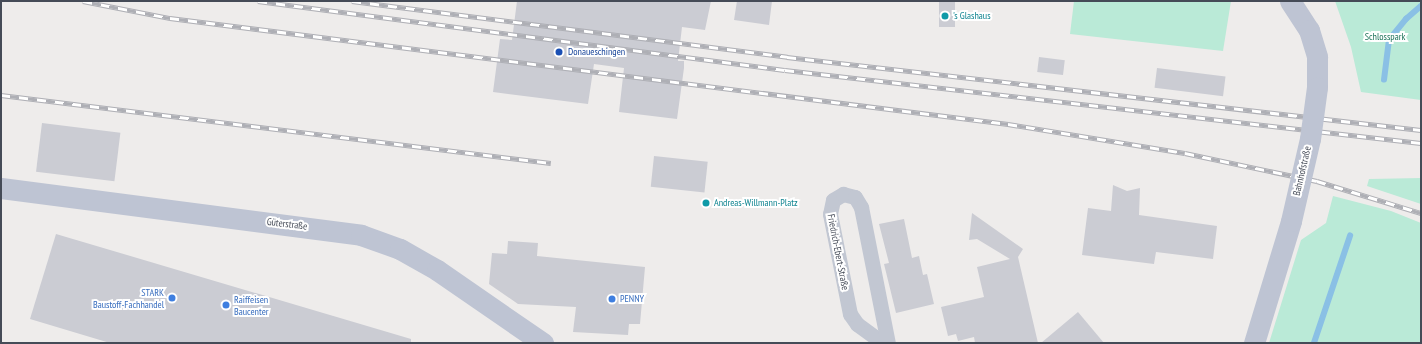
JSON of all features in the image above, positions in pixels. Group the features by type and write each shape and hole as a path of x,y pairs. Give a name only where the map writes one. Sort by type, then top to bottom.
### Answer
{"main road":[{"name":"Bahnhofstraße","path":"1254,343 1291,220 1310,139 1317,87 1317,57 1309,30 1290,1"},
{"name":"Güterstraße","path":"1,188 361,235 400,249 437,270 543,343"}],"street":[{"name":"Friedrich-Ebert-Straße","path":"883,343 857,324 850,314 830,214 833,200 843,194 855,197 861,207 888,343"}],"green space":[{"path":"1074,1 1231,1 1223,51 1070,34"},
{"name":"Schlosspark","path":"1335,1 1421,1 1421,100 1361,92 1351,47"},
{"path":"1421,178 1421,204 1367,186 1369,179"},
{"path":"1333,196 1391,211 1421,223 1421,343 1269,343 1301,240 1326,223"}],"building":[{"path":"517,1 711,1 705,30 682,27 678,61 684,61 684,68 677,119 619,112 624,68 594,64 588,104 493,92 500,39 512,40"},
{"path":"737,1 772,1 769,25 734,20"},
{"path":"939,1 955,1 955,27 939,27"},
{"path":"1039,57 1065,60 1063,75 1037,72"},
{"path":"1157,68 1225,76 1223,96 1155,88"},
{"path":"42,123 120,133 114,181 36,172"},
{"path":"654,156 708,162 704,192 651,187"},
{"path":"1113,185 1127,191 1140,188 1139,215 1217,226 1213,259 1156,252 1154,264 1082,255 1088,208 1111,211"},
{"path":"972,213 1023,249 1018,257 1038,343 975,343 974,337 958,341 956,334 948,336 941,307 984,297 977,267 1010,259 977,239 969,240"},
{"path":"904,219 912,258 919,256 923,275 927,274 934,304 896,313 884,264 889,263 879,224"},
{"path":"56,234 411,339 411,343 110,343 30,319"},
{"path":"508,241 538,243 537,256 645,267 640,324 629,324 628,335 573,332 576,307 518,304 489,284 492,253 507,254"},
{"path":"1078,312 1104,343 1041,343"}],"waterway":[{"path":"1384,80 1389,40 1406,19 1421,6"},
{"path":"1314,343 1350,236"}],"railway":[{"path":"83,1 170,18 1008,124 1185,153 1317,181 1421,213"},
{"path":"258,1 785,70 1421,143"},
{"path":"352,1 787,57 1421,130"},
{"path":"1,95 551,163"}],"place":[{"name":"'s Glashaus","path":"945,16"},
{"name":"Donaueschingen","path":"559,52"},
{"name":"Andreas-Willmann-Platz","path":"706,203"},
{"name":"STARK Baustoff-Fachhandel","path":"172,298"},
{"name":"PENNY","path":"612,299"},
{"name":"Raiffeisen Baucenter","path":"226,305"}]}
